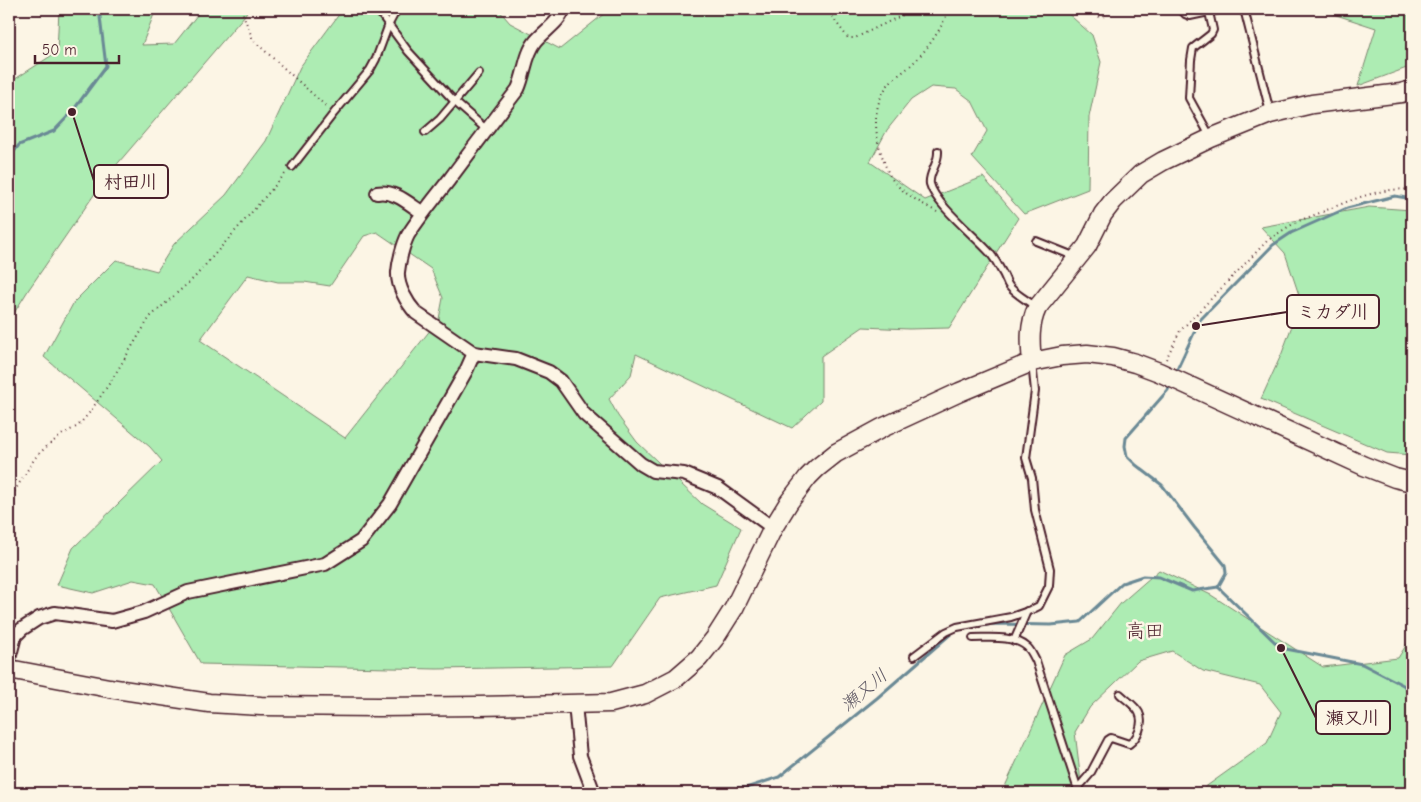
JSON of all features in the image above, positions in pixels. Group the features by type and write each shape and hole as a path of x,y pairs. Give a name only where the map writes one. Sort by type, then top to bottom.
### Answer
{"street":[{"path":"563,9 560,17 533,44 518,89 423,213 408,237 398,272 399,281 410,306 416,313 474,353 516,359 549,372 561,381 584,414 641,464 653,471 684,474 718,488 773,528"},
{"path":"1032,362 1030,336 1033,316 1037,308 1087,246 1103,214 1119,194 1141,174 1211,138 1270,114 1312,104 1412,90"},
{"path":"378,193 394,194 423,213"},
{"path":"9,659 15,636 39,618 55,614 112,621 144,612 188,592 325,564 361,541 390,504 466,371 474,353"},
{"path":"9,669 109,688 209,703 261,706 380,707 612,703 645,694 676,678 699,658 715,638 734,608 773,528 789,502 817,468 836,453 882,428 960,392 1032,362 1062,356 1087,354 1113,357 1135,363 1159,372 1364,466 1395,478 1412,482"},
{"path":"575,704 580,756 594,793"}],"lane":[{"path":"376,9 408,50 456,102 487,130"},
{"path":"292,167 370,70 397,9"},
{"path":"1181,9 1190,16 1222,9"},
{"path":"1244,9 1270,114"},
{"path":"1209,12 1211,34 1193,48 1189,98 1211,138"},
{"path":"425,132 456,102 480,73"},
{"path":"938,151 939,158 931,175 930,182 935,194 960,224 990,254 1008,285 1037,308"},
{"path":"1036,241 1077,258"},
{"path":"914,656 946,632 957,627 1011,616 1039,606 1049,586 1050,569 1036,510 1032,478 1026,458 1035,391 1032,362"},
{"path":"1014,641 1028,611"},
{"path":"972,638 1006,638 1028,648 1036,661 1079,791"},
{"path":"1079,791 1108,740 1111,738 1129,744 1134,741 1138,734 1142,717 1140,712 1120,694"}],"path":[{"path":"241,9 253,40 334,113"},
{"path":"826,9 848,38 855,38 918,9"},
{"path":"941,214 909,195 895,183 879,149 875,127 880,98 889,84 912,64 931,42 950,9"},
{"path":"1086,9 1101,18 1111,9"},
{"path":"9,500 35,458 63,434 78,426 90,412 150,317 194,278 292,167"},
{"path":"1159,372 1180,331 1267,241 1282,230 1294,223 1344,203 1390,190 1412,190"}],"green space":[{"path":"59,9 156,9 142,45 174,44 202,9 248,9 245,15 107,176 9,321 9,83 57,52"},
{"path":"343,9 498,9 510,23 560,49 610,9 1063,9 1092,35 1101,62 1089,117 1088,189 1024,214 972,157 987,131 972,101 956,89 931,87 911,100 887,130 870,162 925,200 983,177 1018,218 949,328 863,327 821,356 821,401 792,428 636,354 631,375 609,399 618,416 637,442 702,504 741,528 716,585 660,598 613,666 437,669 201,664 155,584 133,580 93,593 57,585 73,548 162,461 150,447 44,357 74,302 116,260 157,271 174,244 226,195 266,141 300,67","holes":["377,232 431,269 443,298 439,319 345,438 200,340 248,275 278,282 304,282 330,286 364,236"]},
{"path":"1318,9 1412,9 1412,66 1358,86 1376,28"},
{"path":"1369,207 1412,210 1412,455 1387,453 1261,399 1282,353 1301,301 1285,253 1261,227"},
{"path":"1159,570 1211,595 1323,667 1398,658 1412,636 1412,793 1197,793 1267,743 1281,712 1260,685 1203,671 1172,651 1138,661 1090,707 1075,732 1081,793 1002,793 1065,655 1092,639 1121,603"}],"waterway":[{"path":"9,158 19,145 54,131 72,112 106,66 99,9"},
{"path":"1175,374 1200,320 1273,245 1291,233 1347,208 1395,196 1412,199"},
{"path":"1170,384 1168,390 1126,438 1127,456 1162,485 1225,565 1226,573 1218,587"},
{"name":"瀬又川","path":"973,627 993,624 1051,625 1080,622 1122,583 1143,576 1159,577 1192,591 1218,587"},
{"name":"瀬又川","path":"1218,587 1281,648 1362,664 1403,685 1412,693"},
{"name":"瀬又川","path":"704,793 714,788 746,788 779,777 877,698 953,632"}],"place":[{"name":"村田川","path":"72,112"},
{"name":"ミカダ川","path":"1196,326"},
{"name":"瀬又川","path":"1281,648"}],"district":[{"name":"高田","path":"1145,630"}]}
